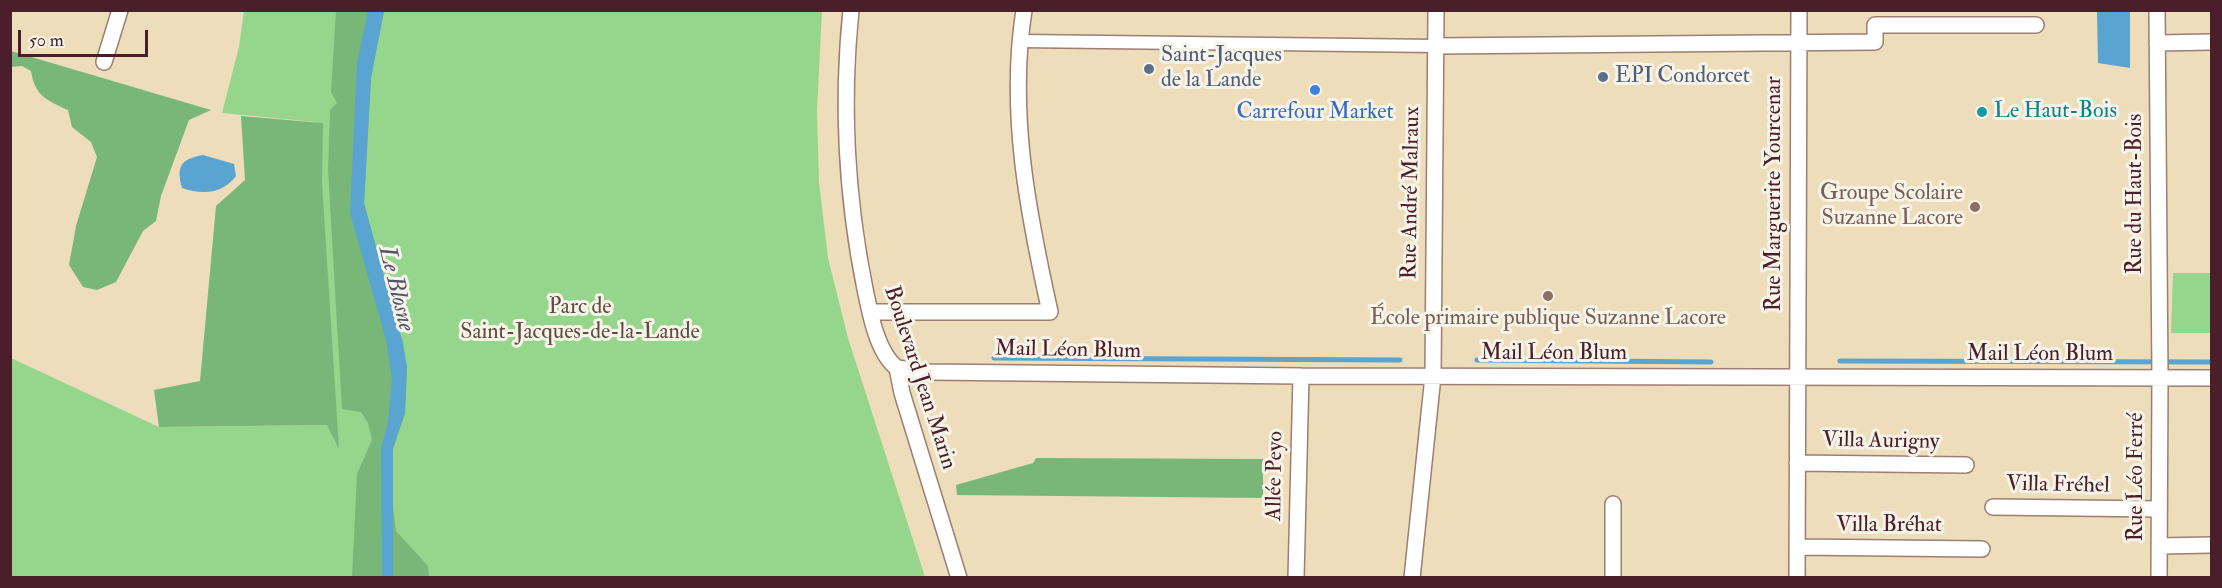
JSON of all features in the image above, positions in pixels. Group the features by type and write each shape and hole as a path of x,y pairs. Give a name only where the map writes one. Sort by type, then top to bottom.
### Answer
{"street":[{"path":"104,62 120,10"},
{"name":"Boulevard Jean Marin","path":"851,10 846,78 846,162 852,218 870,312 887,360 897,368 902,393 958,578"},
{"path":"870,312 1050,312 1029,218 1019,135 1024,10"},
{"name":"Rue André Malraux","path":"1412,578 1433,376 1436,10"},
{"name":"Rue Marguerite Yourcenar","path":"1797,578 1799,10"},
{"name":"Rue du Haut-Bois","path":"2157,10 2160,378"},
{"path":"1021,41 1436,46 1799,44 1875,42 1875,25 2036,25"},
{"path":"2157,43 2211,42"},
{"name":"Mail Léon Blum","path":"897,368 929,372 1301,376 2211,378"},
{"name":"Allée Peyo","path":"1296,578 1301,376"},
{"name":"Rue Léo Ferré","path":"2159,578 2160,378"},
{"name":"Villa Aurigny","path":"1797,463 1966,465"},
{"path":"1613,504 1613,578"},
{"name":"Villa Fréhel","path":"1993,507 2159,509"},
{"path":"2159,546 2211,546"},
{"name":"Villa Bréhat","path":"1797,548 1982,549"}],"green space":[{"name":"Parc de Saint-Jacques-de-la-Lande","path":"244,11 822,11 817,110 819,182 828,258 848,338 925,577 11,578 11,358 159,427 327,425 316,122 222,113 239,47"},
{"path":"336,11 384,11 371,78 364,202 407,367 405,413 392,453 396,531 428,566 429,577 352,577 357,474 372,440 368,423 361,412 342,409 328,170 330,110 337,103 331,92"},
{"path":"11,51 211,110 189,120 161,196 156,221 143,231 116,282 97,290 83,287 69,265 76,226 97,157 91,142 72,127 68,110 48,100 39,92 31,71 22,66 11,67"},
{"path":"241,116 323,123 322,183 339,449 327,425 159,427 154,390 200,381 216,206 245,180"},
{"path":"2173,273 2211,273 2211,333 2171,333"},
{"path":"1036,458 1263,459 1263,498 957,495 956,485 1033,463"}],"water":[{"path":"368,11 384,11 371,78 364,204 403,343 407,367 405,413 393,447 393,578 382,577 381,448 388,422 392,379 386,340 350,213 357,63"},
{"path":"2097,11 2130,11 2130,68 2098,63"},
{"path":"203,155 234,164 236,176 218,190 197,192 182,188 180,169 182,165 185,161"}],"waterway":[{"path":"994,358 1400,360"},
{"path":"1477,360 1711,362"},
{"path":"1840,361 2212,362"}],"place":[{"name":"Saint-Jacques de la Lande","path":"1149,69"},
{"name":"EPI Condorcet","path":"1603,77"},
{"name":"Carrefour Market","path":"1315,90"},
{"name":"Le Haut-Bois","path":"1982,112"},
{"name":"Groupe Scolaire Suzanne Lacore","path":"1975,207"},
{"name":"École primaire publique Suzanne Lacore","path":"1548,296"}],"water label":[{"name":"Le Blosne","path":"395,289"}]}
